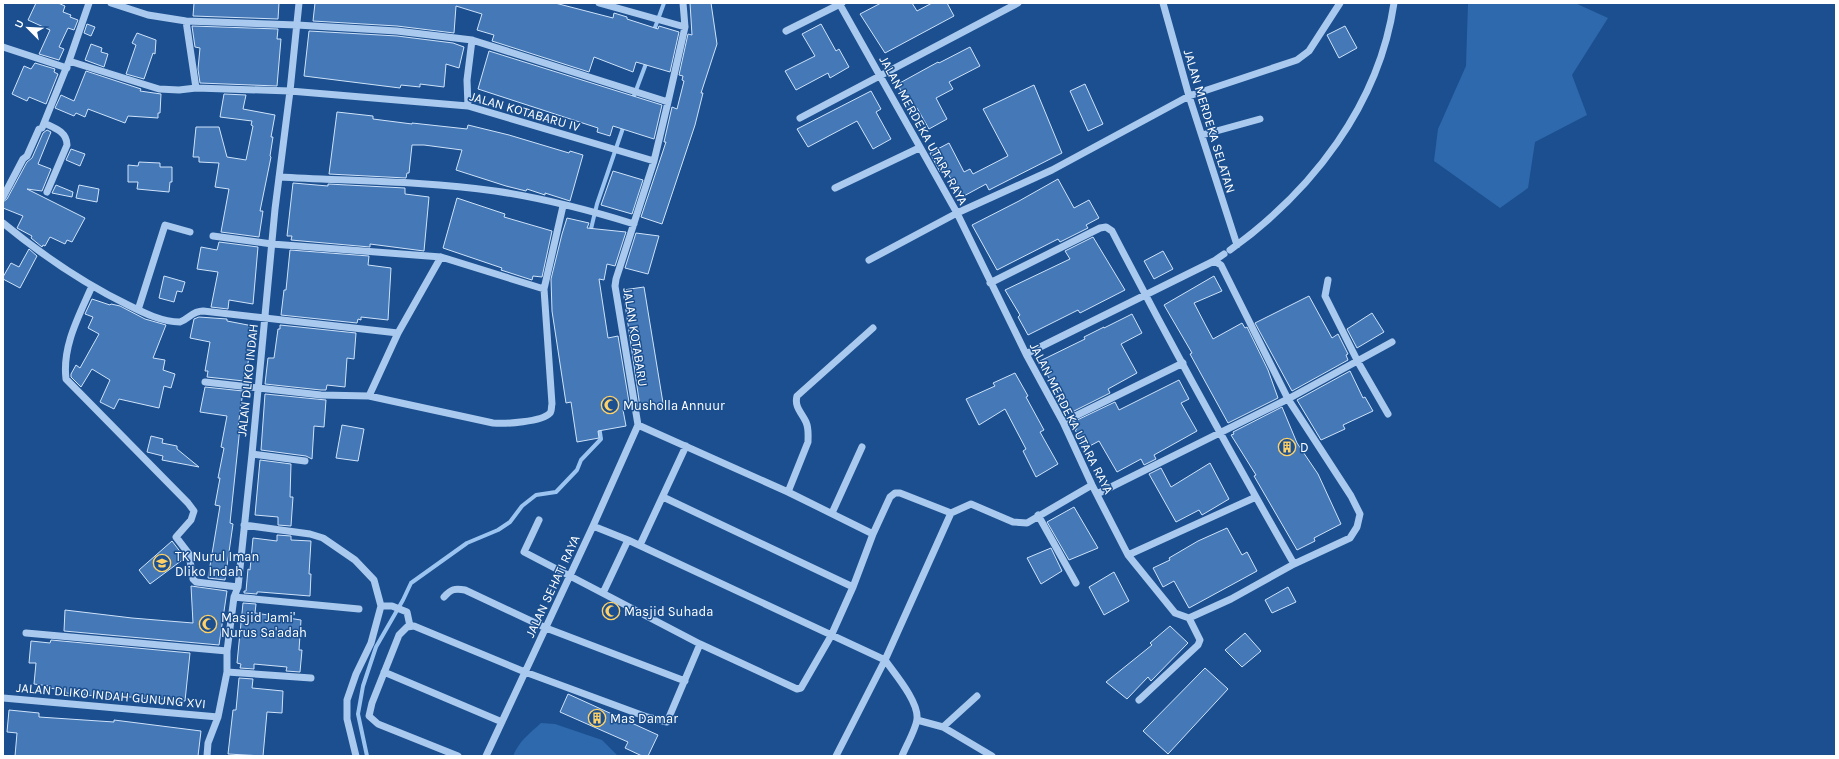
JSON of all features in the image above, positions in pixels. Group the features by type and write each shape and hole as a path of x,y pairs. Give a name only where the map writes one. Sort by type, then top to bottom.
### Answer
{"street":[{"path":"3,197 23,159 27,156 39,129 42,128 68,65 89,3"},
{"path":"111,3 148,15 186,21 297,25 398,31 472,40 668,102"},
{"name":"JALAN DLIKO INDAH","path":"206,756 208,743 218,717 227,672 227,651 234,598 238,587 272,244 299,3"},
{"path":"598,3 685,27"},
{"name":"JALAN KOTABARU","path":"638,425 615,286 654,161 685,27 683,3"},
{"path":"786,31 840,3"},
{"name":"JALAN MERDEKA UTARA RAYA","path":"840,3 919,148 957,213 990,283 1063,422 1092,485 1128,555 1175,613 1189,618"},
{"path":"800,118 1018,3"},
{"name":"JALAN MERDEKA SELATAN","path":"1162,3 1189,96 1237,245"},
{"path":"869,260 957,213 1052,170 1189,96 1297,60 1309,51 1340,3"},
{"path":"1026,354 1214,261 1268,220 1295,194 1341,138 1360,104 1381,57 1388,37 1394,3"},
{"path":"186,21 196,88"},
{"path":"468,106 467,80 472,40"},
{"name":"JALAN KOTABARU IV","path":"3,47 159,89 179,90 196,88 290,91 468,106 625,151 654,161"},
{"path":"1202,135 1260,119"},
{"path":"44,123 63,133 67,140 67,145 47,192"},
{"path":"834,188 919,148"},
{"path":"279,177 461,187 522,196 591,211 634,224"},
{"path":"205,382 321,395 369,396 494,423 519,422 546,416 551,412 552,404 544,288 563,206"},
{"path":"3,223 40,253 92,286 138,310 176,322 182,322 194,312 200,311 398,333"},
{"path":"138,310 165,225 190,232"},
{"path":"990,283 1104,227 1112,230 1220,432 1294,564"},
{"path":"212,236 272,244 441,257 544,288"},
{"path":"369,396 398,333 441,257"},
{"path":"1139,700 1198,645 1200,640 1189,618 1231,599 1294,564 1350,538 1357,527 1360,511 1288,399 1221,265 1214,261"},
{"path":"1328,280 1324,296 1358,362 1388,414"},
{"path":"92,286 66,348 66,379 183,497 194,511 191,520 176,537 189,554 194,579 196,582 238,587"},
{"path":"788,492 808,442 809,434 806,423 797,407 797,396 873,328"},
{"path":"1097,494 1288,399 1392,342"},
{"path":"1063,422 1183,363"},
{"path":"638,425 788,492 873,534"},
{"name":"JALAN SEHATI RAYA","path":"486,756 593,526 638,425"},
{"path":"640,545 686,446"},
{"path":"832,513 862,447"},
{"path":"252,454 305,461"},
{"path":"836,756 886,660 951,513 971,504 1018,523 1027,522 1092,485"},
{"path":"539,520 524,552 700,644 798,689 803,687 831,636 890,497 895,493 900,493 951,513"},
{"path":"663,497 853,587"},
{"path":"1128,555 1256,497"},
{"path":"1038,515 1076,583"},
{"path":"244,524 310,534 326,540 355,560 374,580 381,606 371,643 356,674 347,700 347,719 356,756"},
{"path":"593,526 640,545 831,636 886,660 917,710 917,720 902,756"},
{"path":"604,593 628,540"},
{"path":"444,597 451,590 457,588 465,590 546,628 685,681"},
{"path":"234,598 359,609"},
{"path":"381,606 392,606 407,612 410,626"},
{"path":"458,756 378,724 371,720 368,713 400,635 404,629 410,626 445,638 525,672 647,717 667,722 700,644"},
{"path":"26,633 227,651"},
{"path":"227,672 311,678"},
{"path":"384,672 502,722"},
{"path":"944,727 977,696"},
{"name":"JALAN DLIKO INDAH GUNUNG XVI","path":"3,698 218,717"},
{"path":"917,720 944,727 992,756"}],"shaded area":[{"path":"1468,3 1575,3 1608,18 1572,75 1587,115 1535,142 1528,188 1500,208 1434,161 1438,129 1466,66"},
{"path":"541,723 555,724 602,740 618,756 513,756 522,742"}],"building":[{"path":"36,3 58,3 65,6 63,12 78,20 74,30 68,28 59,47 64,49 59,60 39,54 50,30 28,20"},
{"path":"194,3 279,3 278,19 193,16"},
{"path":"315,3 555,3 613,18 614,13 658,29 659,26 679,32 670,72 636,62 633,72 594,57 589,72 492,41 494,35 477,30 482,14 456,6 454,33 397,26 313,21"},
{"path":"690,3 711,3 717,44 701,93 703,93 695,125 662,224 641,217 666,142 664,142 672,107 677,109 684,81 682,80 683,76 679,75 688,34 692,35"},
{"path":"881,3 912,3 917,11 932,3 947,3 954,16 885,53 860,14"},
{"path":"87,24 95,27 91,36 84,33"},
{"path":"821,24 836,51 839,49 849,67 830,78 828,73 796,90 785,71 815,56 802,34"},
{"path":"192,26 278,29 277,39 281,39 277,86 200,83 198,69 200,48 195,47"},
{"path":"1345,26 1357,48 1339,58 1327,35"},
{"path":"309,31 397,36 453,43 464,47 459,68 446,64 444,87 420,84 420,87 401,85 400,88 304,76"},
{"path":"137,33 156,40 155,54 153,53 144,79 126,74 136,45 132,43"},
{"path":"91,44 102,48 101,52 108,54 104,67 85,60"},
{"path":"970,47 980,66 949,82 953,89 936,98 947,119 929,129 917,108 909,111 898,84 938,62 939,63"},
{"path":"489,51 662,105 654,139 613,126 610,136 597,132 598,128 478,89"},
{"path":"35,63 55,69 54,72 58,74 46,104 29,97 27,101 12,94 24,66 31,69"},
{"path":"86,71 141,89 140,91 161,94 160,113 158,113 158,118 128,116 125,123 88,109 85,117 76,113 74,116 55,108 61,95 74,101"},
{"path":"1085,84 1103,124 1088,131 1070,91"},
{"path":"1034,85 1062,153 989,190 986,184 962,197 945,169 940,172 930,153 949,143 964,172 970,169 973,174 1008,156 983,109"},
{"path":"871,91 881,109 876,112 891,139 873,149 857,121 808,147 797,129"},
{"path":"224,94 246,95 243,109 275,115 271,137 273,137 271,157 260,211 263,211 259,237 221,232 229,189 215,187 219,163 199,162 199,157 193,157 196,127 219,127 227,157 246,160 253,126 251,125 252,121 220,117"},
{"path":"337,112 373,116 373,119 412,124 467,129 468,125 509,135 569,153 570,151 583,155 570,201 545,193 545,195 527,189 526,191 506,186 456,170 462,150 424,145 412,145 409,173 407,173 406,178 329,174"},
{"path":"47,130 51,132 38,164 51,169 42,191 27,189 85,218 72,242 67,240 65,244 50,237 45,246 43,245 42,247 31,238 32,236 17,228 23,216 3,208 3,202 7,199 27,162 32,158 43,133"},
{"path":"71,149 85,154 80,166 66,160"},
{"path":"139,162 160,163 160,167 172,167 172,182 170,182 169,192 137,189 138,182 128,182 128,165 138,166"},
{"path":"613,171 643,180 632,214 601,205"},
{"path":"1058,179 1074,208 1089,200 1099,218 1086,225 1088,228 1060,242 1058,239 997,270 972,225"},
{"path":"293,183 328,186 328,184 405,188 405,194 429,197 424,251 370,244 370,247 291,240 292,236 287,236"},
{"path":"56,185 73,192 72,197 52,193"},
{"path":"79,185 99,189 97,202 76,198"},
{"path":"457,198 505,214 504,217 552,231 542,277 533,276 532,280 443,248"},
{"path":"567,218 589,223 587,228 626,232 615,266 607,264 604,280 599,279 608,338 618,336 630,408 623,410 626,426 598,431 599,438 577,442 571,402 566,403 552,311 551,279"},
{"path":"636,233 659,236 648,274 625,268"},
{"path":"1093,237 1125,290 1080,313 1078,310 1028,335 1018,317 1020,315 1005,290 1070,259 1065,251"},
{"path":"219,242 258,247 253,304 229,300 228,309 211,307 218,272 197,269 201,247 217,250"},
{"path":"29,249 37,256 20,288 3,279 3,277 11,263 19,267"},
{"path":"290,250 369,256 368,265 391,268 388,320 361,317 361,320 358,319 357,323 281,315 284,290 286,290"},
{"path":"1163,251 1173,269 1154,279 1144,261"},
{"path":"164,276 185,282 182,292 177,291 174,302 159,298"},
{"path":"1214,276 1222,291 1194,303 1206,326 1213,339 1242,323 1245,328 1247,327 1268,370 1278,398 1228,423 1190,354 1192,353 1164,305"},
{"path":"644,287 663,403 640,407 623,290"},
{"path":"1309,296 1332,338 1338,334 1348,354 1346,355 1348,360 1292,391 1255,323"},
{"path":"92,299 110,305 120,306 145,319 166,325 153,358 165,360 163,370 175,374 171,388 164,386 159,408 119,399 114,409 100,402 110,380 92,369 81,387 71,377 76,365 80,368 99,334 88,328 93,317 85,314"},
{"path":"1372,313 1384,332 1357,348 1347,329"},
{"path":"1132,314 1142,333 1121,344 1137,373 1108,389 1110,393 1068,414 1040,361 1085,339 1084,337"},
{"path":"199,317 227,319 227,321 253,326 246,378 244,378 244,381 207,377 208,371 205,371 210,342 190,338 194,319"},
{"path":"280,325 356,333 354,359 347,358 345,387 327,385 326,390 321,390 265,384 268,358 274,358 278,329 280,329"},
{"path":"1350,371 1363,398 1365,397 1373,411 1343,425 1345,429 1321,440 1297,400"},
{"path":"1015,373 1044,430 1040,432 1058,464 1036,477 1023,451 1026,449 1005,409 979,425 966,399 995,386 993,383"},
{"path":"1179,380 1189,399 1181,403 1197,431 1154,455 1156,459 1144,465 1141,459 1117,472 1099,441 1086,448 1075,430 1077,429 1073,422 1115,402 1119,410"},
{"path":"205,387 243,391 238,427 240,427 230,523 233,524 225,580 208,578 220,506 215,505 220,478 218,478 224,448 221,447 227,416 200,412"},
{"path":"265,394 326,400 324,427 314,426 312,459 306,456 261,450"},
{"path":"1282,407 1297,443 1318,474 1341,524 1314,538 1315,541 1297,550 1254,476 1256,475 1231,435 1234,434 1233,432"},
{"path":"342,425 364,429 358,461 336,458"},
{"path":"151,436 163,439 162,443 177,446 177,449 199,467 162,460 163,456 147,452"},
{"path":"260,460 291,464 290,497 293,497 291,526 278,525 278,517 255,515"},
{"path":"1210,463 1229,499 1202,515 1199,510 1176,522 1149,474 1161,468 1171,487"},
{"path":"1074,507 1098,548 1069,560 1047,522"},
{"path":"1227,528 1242,555 1247,552 1257,571 1189,608 1174,581 1163,587 1153,568 1170,560 1169,558 1198,541"},
{"path":"277,535 291,536 291,540 311,541 309,574 311,574 310,596 260,592 257,592 257,594 244,593 244,591 246,591 248,569 250,570 253,538 277,541"},
{"name":"TK Nurul Iman Dliko Indah","path":"172,541 185,558 150,584 139,570"},
{"path":"1051,548 1062,571 1041,584 1027,558"},
{"path":"1114,572 1129,601 1104,615 1089,587"},
{"path":"191,586 227,591 219,645 64,631 65,610 193,623"},
{"path":"1288,587 1296,602 1272,613 1265,600"},
{"path":"243,603 256,604 255,613 301,620 299,650 302,650 300,672 286,671 287,667 254,664 254,669 240,668 241,664 237,663"},
{"path":"1170,626 1188,643 1151,681 1148,677 1127,699 1106,682 1152,645 1150,643"},
{"path":"1245,633 1261,651 1242,667 1225,650"},
{"path":"51,640 190,653 185,701 118,696 118,698 66,693 66,690 48,688 49,686 34,684 36,663 29,663 31,641 50,643"},
{"path":"1205,668 1228,689 1168,754 1143,731"},
{"path":"239,678 253,679 252,688 283,691 282,713 267,712 263,756 228,754 233,710 236,710"},
{"path":"568,694 658,735 648,756 642,756 625,748 628,742 560,712"},
{"path":"9,710 39,713 39,717 114,722 114,720 201,731 198,756 15,756 17,733 7,732"}],"waterway":[{"path":"653,33 664,3"},
{"path":"632,101 647,61"},
{"path":"590,233 597,204 624,125"},
{"path":"367,756 358,714 363,686 376,647 411,583 467,543 498,530 510,522 522,506 536,495 556,492 577,470 581,460 601,439 599,426"}],"place":[{"name":"Musholla Annuur","path":"610,405"},
{"name":"D","path":"1287,447"},
{"name":"TK Nurul Iman Dliko Indah","path":"162,563"},
{"name":"Masjid Suhada","path":"611,611"},
{"name":"Masjid Jami' Nurus Sa'adah","path":"208,624"},
{"name":"Mas Damar","path":"597,718"}]}
